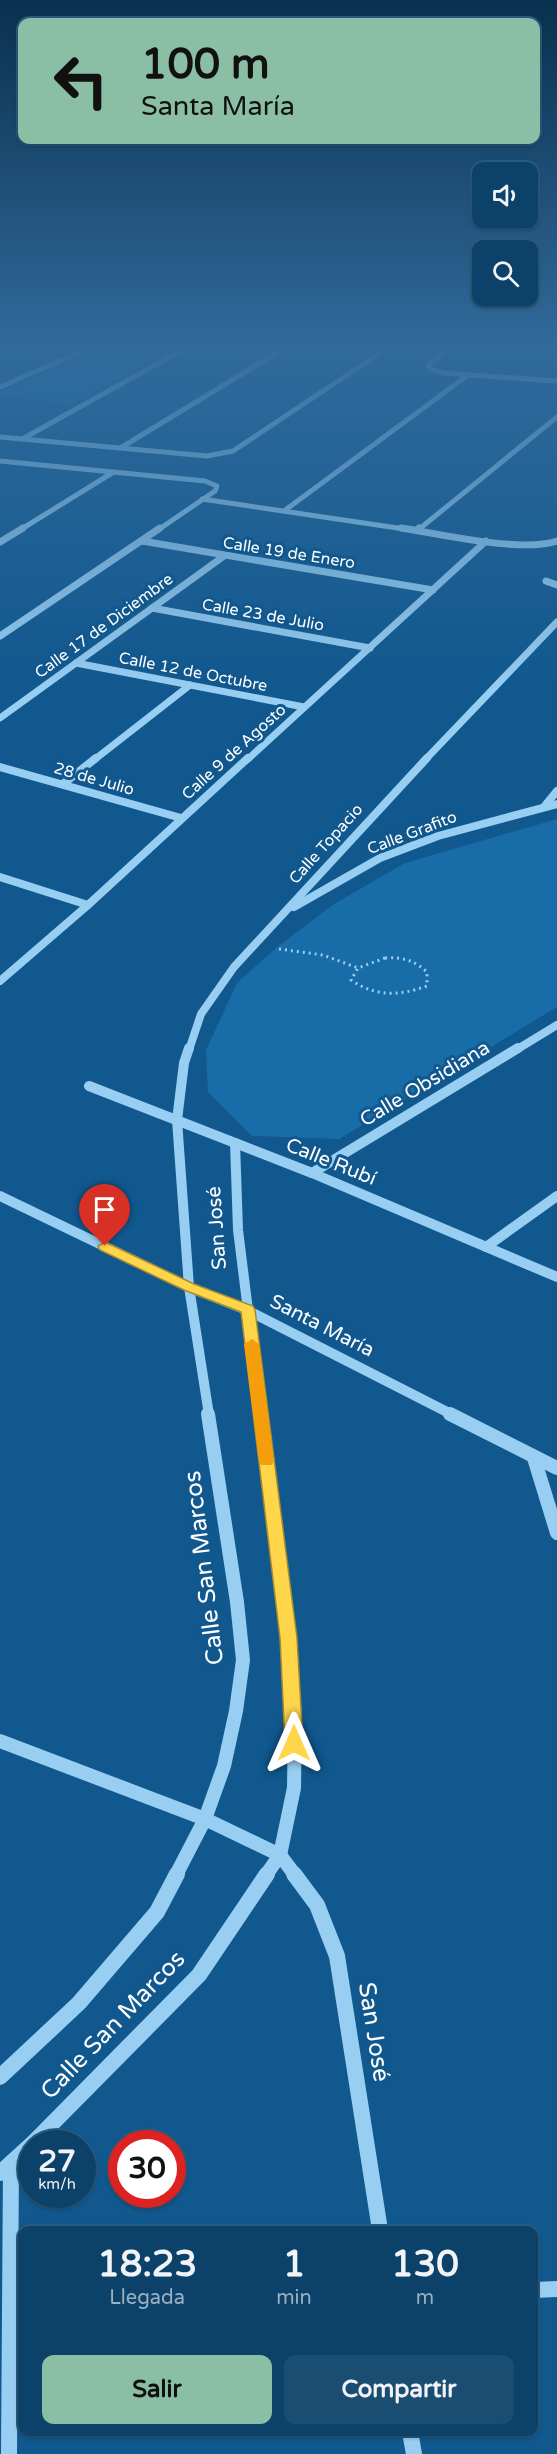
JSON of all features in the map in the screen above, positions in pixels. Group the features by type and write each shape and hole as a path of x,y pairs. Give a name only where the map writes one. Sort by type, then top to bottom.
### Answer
{"street":[{"path":"0,461 205,481 217,486 215,491 0,636"},
{"path":"285,511 353,461"},
{"path":"417,530 503,461"},
{"path":"0,468 10,462"},
{"path":"0,542 112,473"},
{"path":"202,499 523,546 545,545 557,541"},
{"name":"Calle 19 de Enero","path":"142,541 433,590"},
{"name":"Calle 9 de Agosto","path":"0,981 88,905 486,541"},
{"name":"Calle 17 de Diciembre","path":"0,718 224,556"},
{"path":"546,581 557,585"},
{"name":"Calle 23 de Julio","path":"152,608 369,648"},
{"name":"Calle Topacio","path":"177,1120 184,1063 201,1014 234,968 360,828 557,622"},
{"name":"Calle 12 de Octubre","path":"76,663 304,707"},
{"path":"63,784 190,685"},
{"name":"28 de Julio","path":"0,767 181,818"},
{"path":"544,807 557,791"},
{"name":"Calle Grafito","path":"285,912 380,858 438,836 557,804"},
{"path":"0,877 88,905"},
{"name":"Calle Obsidiana","path":"312,1173 557,1025"},
{"name":"Calle Rubí","path":"89,1086 312,1173 557,1277"},
{"name":"Calle San Marcos","path":"0,2077 79,2003 157,1912 205,1819 224,1766 236,1711 243,1660 237,1602 189,1287 177,1120"},
{"name":"San José","path":"235,1143 238,1230 248,1310"},
{"name":"Santa María","path":"0,1196 189,1287 248,1310 557,1468"},
{"path":"486,1247 557,1196"},
{"name":"Calle San Marcos","path":"46,2130 199,1975 280,1855 294,1788 295,1720 287,1626 248,1310"},
{"path":"534,1458 557,1533"},
{"path":"0,1741 205,1819 280,1855"},
{"name":"San José","path":"280,1855 316,1905 337,1956 379,2226"},
{"name":"Calle San Marcos","path":"5,2169 18,2157"},
{"path":"5,2169 6,2452"},
{"path":"538,2290 557,2289"},
{"path":"412,2436 414,2454"}],"path":[{"path":"255,945 323,956 358,968 375,959 403,958 420,964 427,972 427,986 407,994 381,995 351,981 358,968"}],"shaded area":[{"path":"557,819 557,1007 339,1139 252,1136 208,1092 206,1050 237,983 276,948 334,904 405,863"}],"slow traffic":[{"path":"252,1344 266,1461"}],"route":[{"path":"105,1246 189,1287 248,1310 289,1638 295,1720 294,1743"}]}
